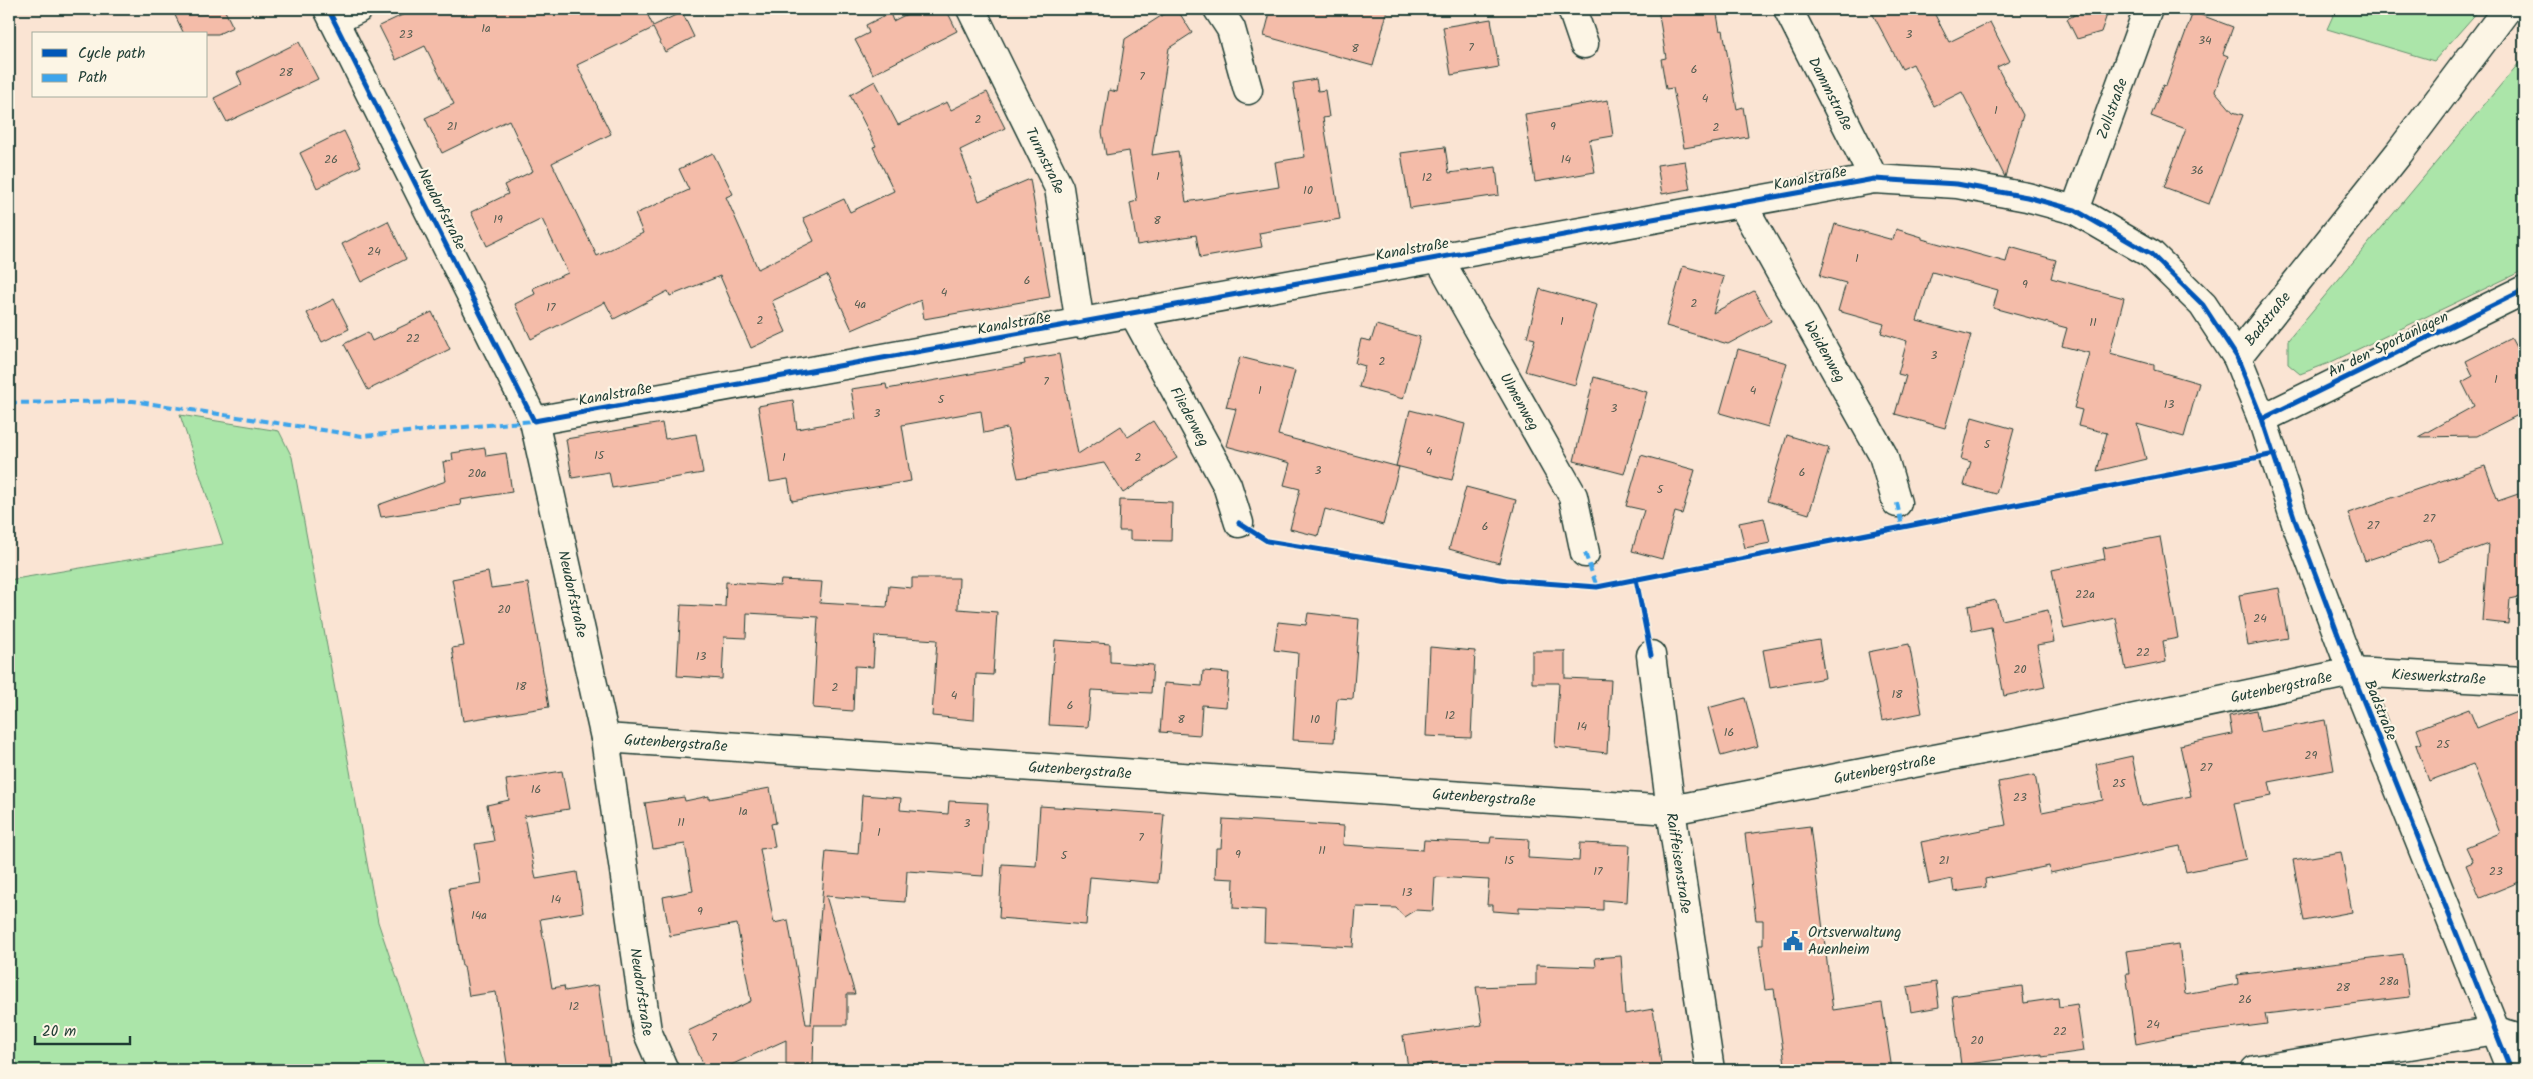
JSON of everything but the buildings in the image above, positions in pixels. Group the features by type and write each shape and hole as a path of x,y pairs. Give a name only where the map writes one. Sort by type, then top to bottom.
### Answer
{"street":[{"path":"331,15 358,9"},
{"name":"Turmstraße","path":"971,9 1059,188 1080,324"},
{"path":"1218,9 1231,29 1248,90"},
{"path":"1572,9 1584,44"},
{"name":"Dammstraße","path":"1788,9 1874,179"},
{"name":"Zollstraße","path":"2075,210 2148,9"},
{"name":"Badstraße","path":"2507,9 2399,153 2237,356 2262,419 2296,523 2352,672 2510,1070"},
{"name":"Neudorfstraße","path":"331,15 534,421 605,738 647,1031 664,1070"},
{"name":"Kanalstraße","path":"534,421 1080,324 1133,312 1874,179 1957,184 2028,197 2075,210 2151,254 2203,305 2237,356"},
{"name":"Weidenweg","path":"1742,204 1883,455 1896,503"},
{"name":"Ulmenweg","path":"1438,257 1573,496 1584,553"},
{"name":"An den Sportanlagen","path":"2262,419 2524,290"},
{"name":"Fliederweg","path":"1133,312 1227,485 1239,523"},
{"name":"Raiffeisenstraße","path":"1651,655 1671,810 1710,1070"},
{"name":"Kieswerkstraße","path":"2352,672 2524,681"},
{"name":"Gutenbergstraße","path":"605,738 1671,810 2002,746 2352,672"},
{"path":"2255,1070 2496,1031 2524,1039"}],"green space":[{"path":"2336,9 2480,9 2434,61 2327,29"},
{"path":"2524,57 2524,270 2329,363 2300,374 2288,364 2288,340"},
{"path":"180,415 279,431 292,457 378,922 428,1070 9,1070 9,580 223,544"}],"marked path":[{"path":"9,403 133,401 362,436 534,421"},
{"path":"1897,503 1902,526"},
{"path":"1585,553 1597,587"}],"cycle path":[{"path":"328,9 534,421 1874,179 1957,184 2027,197 2075,210 2151,254 2203,305 2237,357 2262,419 2296,523 2352,672 2511,1070"},
{"path":"2262,419 2524,290"},
{"path":"1239,523 1267,541 1506,580 1597,587 2275,454"},
{"path":"1636,579 1651,655"}],"place":[{"name":"Ortsverwaltung Auenheim","path":"1793,941"}]}
